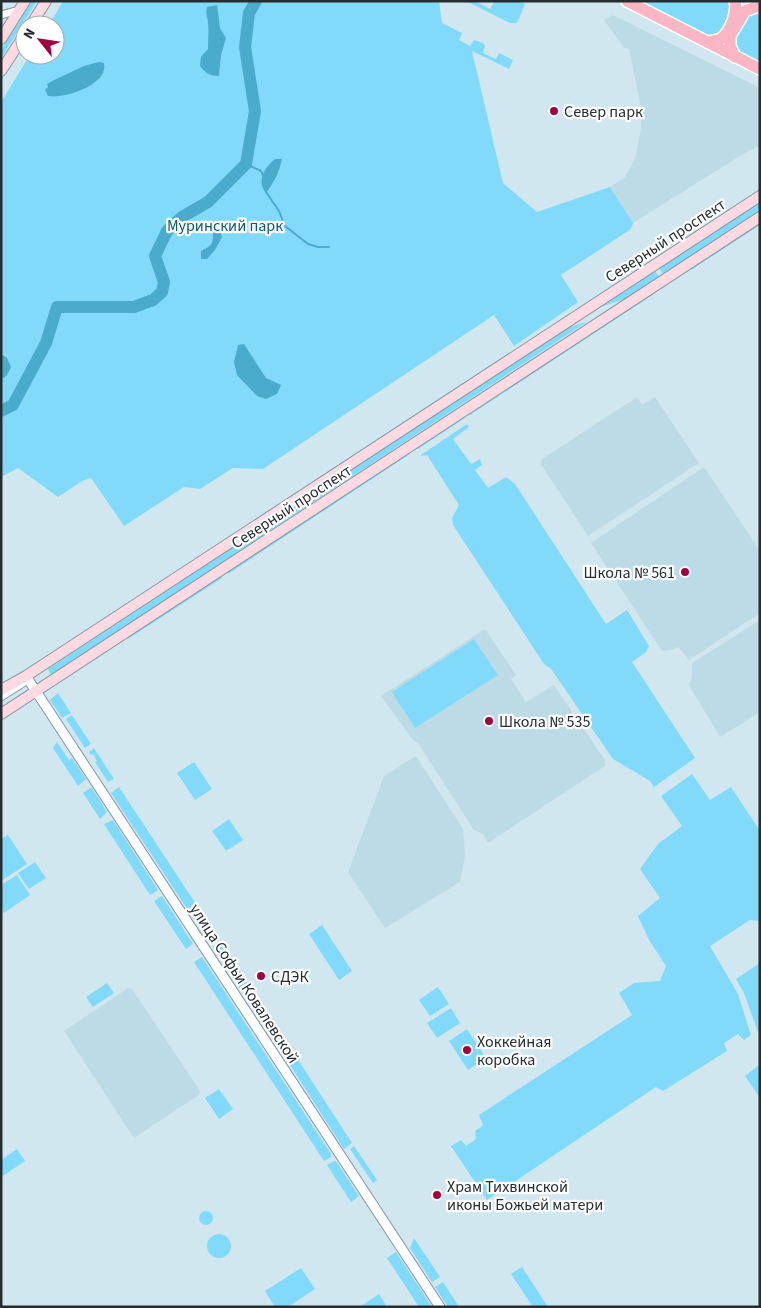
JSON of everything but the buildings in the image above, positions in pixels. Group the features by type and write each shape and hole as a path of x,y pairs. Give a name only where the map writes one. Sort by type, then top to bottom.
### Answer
{"main road":[{"path":"37,15 46,1"},
{"path":"627,1 760,69"},
{"path":"707,42 717,40 726,34 737,13 735,1"},
{"path":"747,1 759,7"},
{"path":"1,39 22,6"},
{"path":"735,57 730,46 730,36 745,11 759,7"},
{"path":"1,71 15,49"},
{"name":"Северный проспект","path":"1,690 27,678 760,196"},
{"name":"Северный проспект","path":"1,714 760,217"},
{"path":"588,308 597,323"}],"street":[{"path":"1,15 22,6"},
{"name":"улица Софьи Ковалевской","path":"27,678 440,1307"},
{"name":"Северный проспект","path":"1,697 27,678"}],"shaded area":[{"path":"217,5 220,28 226,38 221,55 219,76 208,74 200,66 201,57 208,49 207,7"},
{"path":"613,15 760,88 760,146 748,151 633,223 610,187 625,177 632,164 636,155 641,128 641,108 629,49 624,48 604,20"},
{"path":"99,62 104,63 104,71 93,84 74,93 48,96 45,90 48,87 47,84 84,66"},
{"path":"275,159 282,159 276,177 266,193 262,184 263,175"},
{"path":"219,227 222,237 215,250 207,259 201,259 201,251 210,245 213,230"},
{"path":"244,344 266,378 281,385 277,394 266,399 257,396 237,375 234,362 238,345"},
{"path":"1,354 7,358 11,367 7,375 1,380"},
{"path":"637,397 642,405 655,397 699,463 588,536 541,464 542,459"},
{"name":"Школа № 561","path":"704,467 760,551 760,613 689,660 678,647 662,651 591,543"},
{"path":"760,620 760,712 720,737 689,685 692,677 692,663"},
{"name":"Школа № 535","path":"485,629 516,675 511,679 526,702 554,685 605,760 605,766 488,843 483,834 474,830 418,743 413,740 381,696"},
{"path":"416,756 463,829 465,856 460,882 385,928 348,872 384,776"},
{"path":"128,988 132,989 200,1091 199,1095 134,1138 64,1031"}],"green space":[{"path":"32,1 37,1 28,15 23,15"},
{"name":"Муринский парк","path":"63,1 439,1 442,23 462,33 459,40 470,46 474,40 483,43 485,46 483,53 496,59 499,53 513,60 509,69 472,51 503,183 537,212 610,187 633,223 631,229 561,275 578,302 514,346 494,315 263,469 233,468 200,489 184,487 124,526 91,478 82,481 58,497 18,468 1,477 1,102 24,65 65,65 65,15 55,15"},
{"path":"466,1 475,1 490,9 495,1 519,1 525,4 517,23 510,23"},
{"path":"641,1 731,1 733,5 723,33 712,37"},
{"path":"756,12 760,14 760,62 738,51 733,38 744,17"},
{"path":"15,28 15,36 1,58 1,50"},
{"path":"760,202 760,212 663,274 659,268"},
{"path":"760,223 760,225 691,270 690,268"},
{"path":"655,271 659,276 625,299 603,306"},
{"path":"653,292 654,294 469,414"},
{"path":"588,321 51,675 48,669 565,329"},
{"path":"464,416 465,418 417,448"},
{"path":"467,424 469,427 453,439 471,464 480,459 482,465 475,470 488,488 506,477 515,484 606,624 627,610 649,646 646,652 632,662 695,758 654,787 650,781 613,759 551,669 544,664 453,525 452,518 459,505 427,455 421,455"},
{"path":"410,454 228,574 227,572"},
{"path":"221,576 222,578 127,638"},
{"path":"474,639 498,675 415,728 392,692"},
{"path":"58,693 71,713 62,718 50,700"},
{"path":"72,715 91,744 85,748 66,719"},
{"path":"57,742 69,760 72,758 86,779 78,786 53,748"},
{"path":"94,748 114,779 108,782 95,762 97,761 93,754 91,755 89,752"},
{"path":"194,762 212,789 195,800 177,773"},
{"path":"692,774 710,800 731,787 760,831 760,921 750,920 710,946 738,994 751,1035 744,1040 738,1034 724,1043 727,1051 663,1091 656,1087 487,1200 451,1146 461,1140 466,1146 476,1139 475,1131 483,1125 479,1115 632,1015 619,993 634,983 660,981 666,966 649,940 638,916 660,898 640,869 658,844 682,826 661,796"},
{"path":"119,787 215,933 205,936 111,793"},
{"path":"92,788 107,812 100,819 83,793"},
{"path":"229,819 243,840 226,851 212,831"},
{"path":"113,820 158,890 150,895 104,824"},
{"path":"8,835 27,864 1,881 1,839"},
{"path":"35,862 46,878 29,889 18,873"},
{"path":"17,875 30,895 4,913 1,908 1,885"},
{"path":"162,896 193,944 186,949 154,901"},
{"path":"322,925 352,971 339,980 309,934"},
{"path":"220,942 278,1029 270,1035 213,947"},
{"path":"202,957 331,1154 331,1157 324,1161 194,962"},
{"path":"760,963 760,1030 758,1032 744,993 736,979"},
{"path":"107,983 114,993 93,1007 86,997"},
{"path":"438,987 449,1004 430,1016 419,1000"},
{"path":"451,1008 460,1023 437,1038 427,1023"},
{"name":"Хоккейная коробка","path":"467,1029 486,1058 468,1070 449,1041"},
{"path":"282,1035 352,1143 344,1149 274,1040"},
{"path":"760,1066 760,1098 745,1076"},
{"path":"219,1089 233,1109 219,1119 205,1098"},
{"path":"354,1146 377,1180 373,1183 350,1149"},
{"path":"17,1149 25,1161 3,1176 1,1173 1,1160"},
{"path":"336,1161 359,1196 351,1202 327,1165"},
{"path":"203,1211 209,1211 213,1218 209,1225 203,1225 199,1221 199,1215"},
{"path":"219,1234 227,1238 231,1246 227,1254 219,1258 211,1254 207,1246 211,1238"},
{"path":"414,1238 440,1277 432,1282 410,1248"},
{"path":"396,1252 432,1307 419,1307 387,1258"},
{"path":"522,1267 548,1307 533,1307 511,1274"},
{"path":"301,1268 315,1289 288,1307 275,1307 265,1291"},
{"path":"443,1282 459,1307 448,1307 435,1287"},
{"path":"379,1294 387,1307 360,1307"}],"waterway":[{"path":"1,411 13,405 46,343 57,307 134,307 153,300 162,292 164,282 155,256 167,231 182,217 208,202 246,164 255,111 245,47 249,13 256,1"},
{"path":"246,164 261,171 263,175"},
{"path":"266,192 279,211 285,226 308,244 318,247 329,247"}],"place":[{"name":"Север парк","path":"554,111"},
{"name":"Школа № 561","path":"685,572"},
{"name":"Школа № 535","path":"489,721"},
{"name":"СДЭК","path":"261,976"},
{"name":"Хоккейная коробка","path":"467,1050"},
{"name":"Храм Тихвинской иконы Божьей матери","path":"437,1195"}]}
